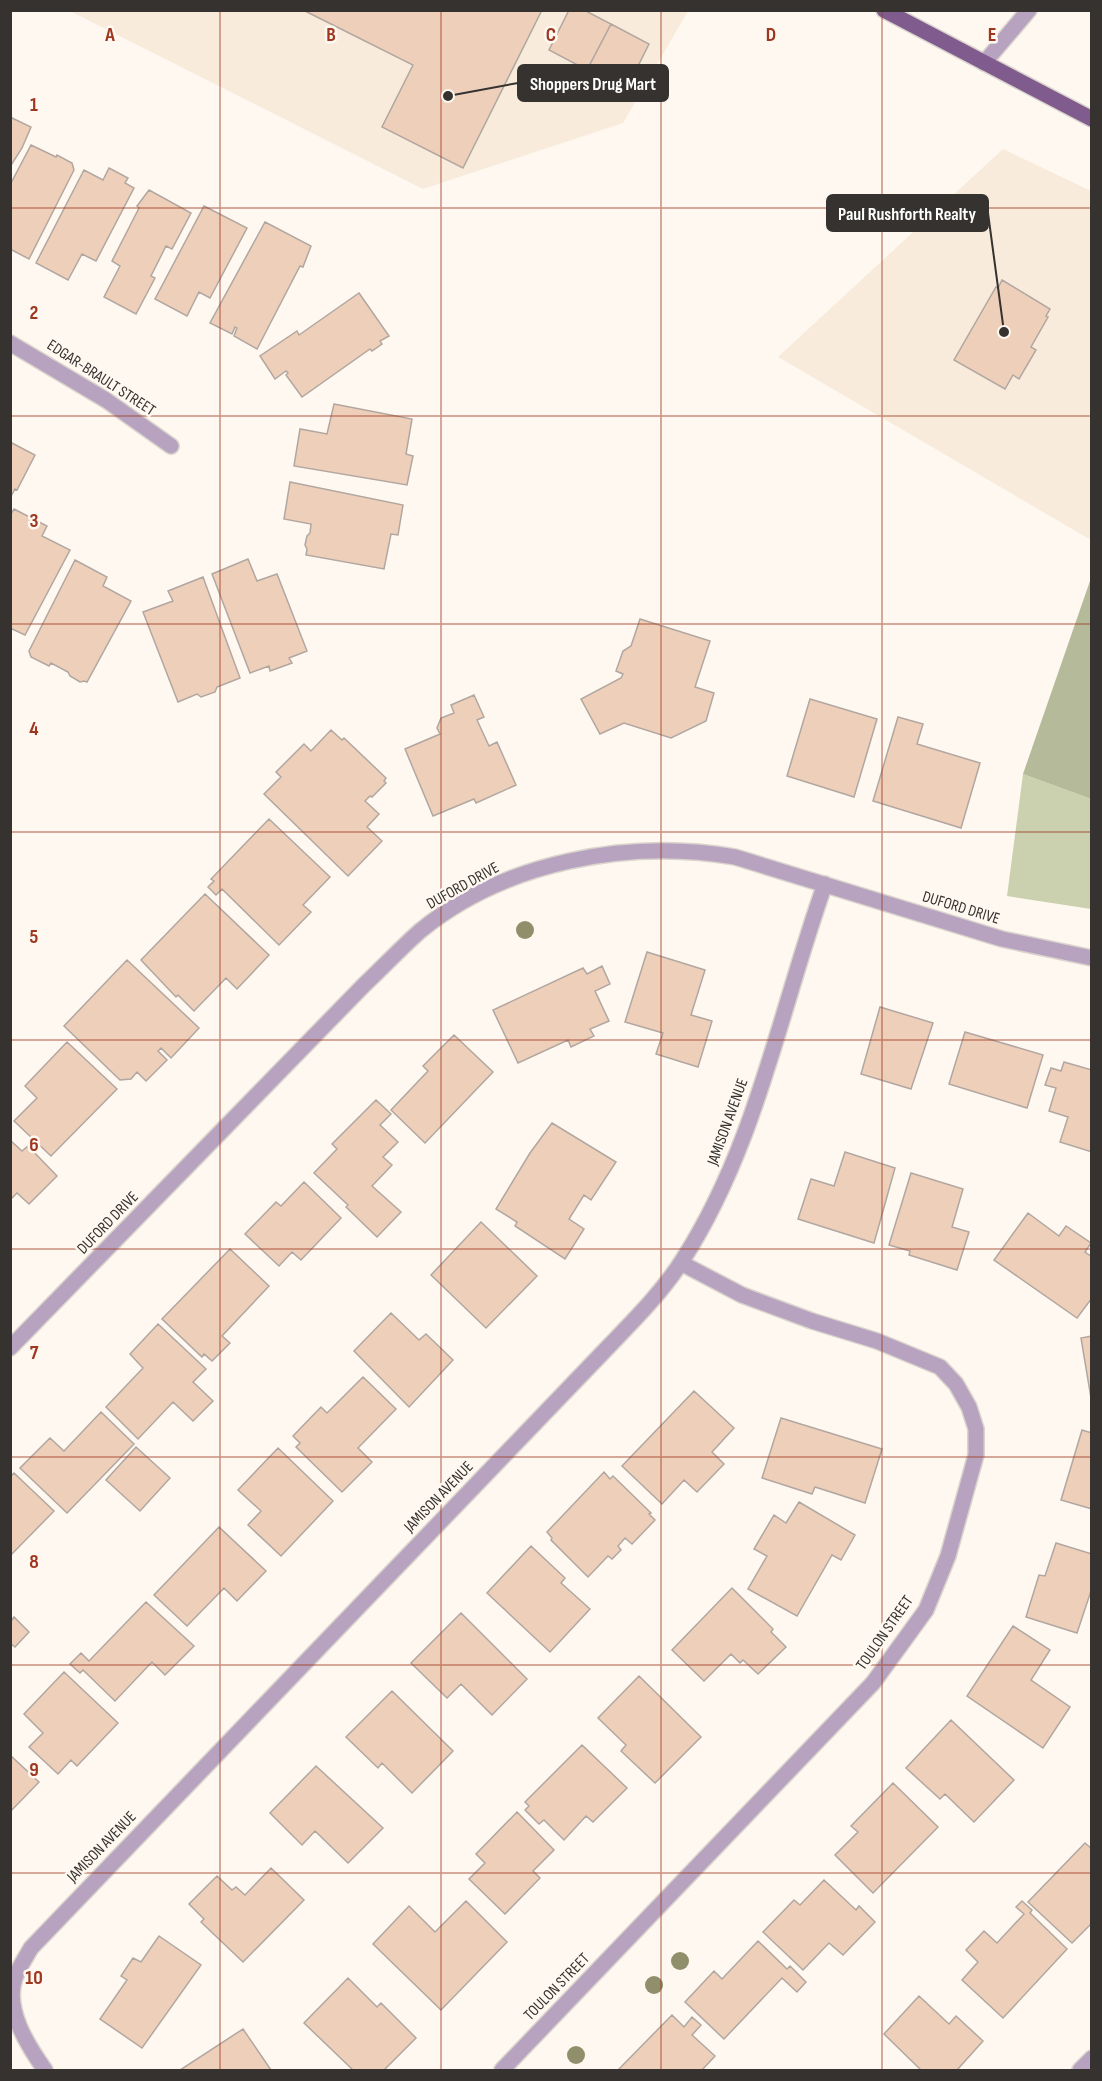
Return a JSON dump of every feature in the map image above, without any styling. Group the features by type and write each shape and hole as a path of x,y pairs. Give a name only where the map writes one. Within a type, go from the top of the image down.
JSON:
{"main road":[{"path":"884,10 1092,119"}],"street":[{"path":"984,63 1029,10"},
{"name":"EDGAR-BRAULT STREET","path":"10,343 106,400 171,446"},
{"name":"DUFORD DRIVE","path":"10,1348 364,985 421,931 460,904 501,883 545,867 588,857 631,851 705,852 735,857 1002,939 1092,958"},
{"name":"JAMISON AVENUE","path":"45,2070 33,2053 13,2009 15,1979 31,1948 611,1344 652,1300 681,1263 726,1182 748,1125 825,884"},
{"name":"TOULON STREET","path":"502,2070 873,1683 926,1610 948,1556 976,1455 976,1429 969,1407 956,1384 940,1367 877,1341 812,1321 742,1295 681,1263"},
{"path":"1080,2070 1092,2058"}],"shaded area":[{"path":"70,11 688,11 623,123 423,189"},
{"path":"1003,149 1091,191 1091,540 778,357"}],"green space":[{"path":"1091,578 1091,799 1023,774"},
{"path":"1023,774 1091,799 1091,909 1007,896"}],"building":[{"path":"303,10 542,10 463,168 382,127 413,65"},
{"path":"569,10 584,10 611,24 587,70 549,50"},
{"path":"611,24 649,44 626,90 587,70"},
{"path":"10,117 31,127 10,167"},
{"path":"31,145 72,163 74,170 29,259 10,249 10,185"},
{"path":"109,168 128,178 125,183 134,188 96,261 82,254 68,280 36,263 84,170 103,180"},
{"path":"149,190 191,213 172,249 166,246 151,276 155,278 136,314 104,297 120,266 112,261 139,208 137,206"},
{"path":"204,206 247,228 210,298 199,292 187,316 155,299"},
{"path":"265,222 311,246 303,267 300,266 257,349 234,336 237,328 235,327 232,334 210,323"},
{"path":"1002,280 1050,309 1031,347 1036,350 1019,379 1013,375 1005,389 954,360"},
{"path":"359,293 389,336 380,341 382,344 372,351 370,349 302,397 286,375 288,373 286,371 275,379 260,356 297,331 299,335"},
{"path":"334,404 412,419 406,454 413,456 407,485 294,466 300,429 327,434"},
{"path":"10,442 35,455 17,490 15,489 10,498"},
{"path":"290,482 403,505 398,535 391,534 384,569 306,555 305,545 311,524 284,519"},
{"path":"14,509 47,526 42,536 70,550 25,635 10,628 10,516"},
{"path":"248,559 257,581 277,574 307,651 289,658 292,663 270,671 269,666 250,673 212,574"},
{"path":"75,560 107,577 103,586 131,601 87,682 80,682 51,663 49,666 31,657 29,651"},
{"path":"203,577 240,678 217,687 215,692 201,697 197,694 178,702 143,612 173,601 168,591"},
{"path":"640,619 710,641 695,687 714,693 706,721 671,738 624,723 600,734 581,699 621,678 623,674 616,671 623,651 631,646"},
{"path":"474,695 484,717 477,720 489,746 497,742 516,785 476,803 474,799 433,816 405,749 440,734 437,728 441,718 454,713 451,705"},
{"path":"810,699 877,719 854,797 787,776"},
{"path":"898,717 923,724 917,744 980,763 961,828 873,801"},
{"path":"331,730 342,740 344,738 386,778 384,781 386,783 365,801 379,814 367,827 382,841 348,876 264,794 281,777 276,772 304,744 311,751"},
{"path":"269,819 330,877 303,905 311,912 279,945 222,889 216,895 208,887 214,881 211,879"},
{"path":"205,894 269,955 237,989 226,978 194,1011 178,995 176,997 141,960"},
{"path":"647,952 705,970 691,1015 712,1021 698,1067 656,1054 663,1033 625,1022"},
{"path":"127,960 199,1028 171,1058 161,1048 158,1051 167,1060 146,1081 137,1072 131,1079 120,1080 64,1026"},
{"path":"602,966 610,984 595,991 609,1021 590,1029 594,1036 571,1047 568,1040 518,1063 493,1010 583,968 587,974"},
{"path":"880,1007 933,1023 911,1089 861,1074"},
{"path":"965,1032 1043,1055 1027,1108 949,1084"},
{"path":"454,1035 493,1072 425,1143 391,1110 428,1071 423,1066"},
{"path":"67,1042 117,1089 51,1156 14,1121 37,1098 25,1086"},
{"path":"1064,1062 1092,1070 1092,1152 1060,1142 1068,1117 1049,1111 1056,1088 1045,1085 1051,1068 1061,1071"},
{"path":"376,1100 391,1114 380,1125 398,1142 383,1157 392,1165 372,1186 401,1212 377,1237 314,1173 337,1149 332,1144"},
{"path":"552,1123 616,1162 591,1200 584,1195 569,1219 584,1229 565,1259 515,1226 517,1222 496,1209 530,1153"},
{"path":"10,1140 22,1151 28,1146 57,1176 29,1204 17,1193 10,1200"},
{"path":"845,1152 895,1168 874,1243 798,1219 811,1179 834,1186"},
{"path":"911,1173 963,1189 952,1227 969,1232 957,1270 909,1255 910,1251 889,1245"},
{"path":"304,1182 341,1218 301,1260 292,1252 279,1266 245,1234 276,1202 281,1206"},
{"path":"1028,1213 1059,1236 1066,1226 1091,1243 1085,1252 1092,1257 1092,1298 1077,1318 994,1260"},
{"path":"481,1222 537,1276 486,1328 431,1275"},
{"path":"230,1249 269,1286 222,1336 230,1343 212,1361 204,1354 202,1357 162,1319"},
{"path":"391,1313 419,1340 426,1334 453,1360 409,1407 354,1351"},
{"path":"158,1324 206,1369 193,1382 213,1401 193,1421 173,1402 138,1439 106,1407 143,1368 130,1354"},
{"path":"1092,1336 1092,1404 1081,1338"},
{"path":"363,1377 396,1409 358,1448 372,1462 342,1492 296,1447 300,1443 293,1436 321,1407 327,1413"},
{"path":"694,1391 734,1428 712,1452 724,1464 697,1492 684,1480 662,1504 622,1466"},
{"path":"101,1412 134,1444 67,1513 20,1468 50,1438 64,1451"},
{"path":"781,1418 882,1449 865,1503 815,1487 812,1494 762,1478"},
{"path":"1082,1430 1092,1433 1092,1509 1061,1500"},
{"path":"136,1447 170,1478 140,1511 106,1480"},
{"path":"278,1448 333,1501 281,1556 248,1525 261,1511 238,1490"},
{"path":"604,1472 610,1479 613,1476 651,1513 649,1514 655,1520 632,1544 625,1538 618,1546 621,1550 612,1559 608,1556 588,1577 551,1540 547,1532"},
{"path":"14,1473 54,1511 10,1556 10,1477"},
{"path":"799,1502 855,1535 841,1560 832,1555 797,1616 748,1589 767,1556 754,1549 774,1515 786,1523"},
{"path":"219,1527 266,1571 237,1601 224,1588 187,1626 154,1595"},
{"path":"1056,1543 1092,1554 1092,1588 1077,1633 1026,1617 1039,1575 1045,1576"},
{"path":"531,1546 565,1578 561,1583 590,1609 550,1652 487,1593"},
{"path":"732,1588 773,1629 771,1632 786,1647 758,1674 743,1660 740,1663 731,1654 704,1681 672,1650"},
{"path":"146,1602 194,1646 165,1675 152,1662 115,1701 83,1670 80,1673 70,1664 81,1653 89,1661"},
{"path":"461,1613 527,1679 492,1715 461,1684 447,1698 411,1663"},
{"path":"14,1617 29,1632 15,1647 10,1643 10,1619"},
{"path":"1013,1626 1050,1650 1031,1680 1070,1707 1043,1748 967,1696"},
{"path":"64,1672 118,1723 77,1766 71,1760 58,1774 29,1747 43,1733 24,1714"},
{"path":"639,1676 701,1737 655,1783 621,1751 626,1745 598,1718"},
{"path":"392,1691 453,1751 412,1793 382,1763 378,1768 346,1737"},
{"path":"951,1720 1014,1780 974,1822 945,1794 940,1799 906,1768"},
{"path":"582,1745 627,1788 593,1822 586,1816 564,1840 544,1820 539,1824 525,1810 529,1806 525,1802"},
{"path":"10,1755 39,1782 10,1812"},
{"path":"316,1766 383,1828 348,1863 315,1831 302,1845 270,1813"},
{"path":"893,1783 938,1827 873,1893 835,1855 858,1832 851,1826"},
{"path":"517,1812 554,1850 533,1871 540,1878 505,1914 469,1879 485,1863 476,1854"},
{"path":"1085,1843 1092,1849 1092,1923 1072,1943 1028,1902"},
{"path":"271,1868 304,1900 243,1962 201,1922 204,1919 189,1904 217,1876 232,1890 236,1887 245,1895"},
{"path":"824,1880 856,1910 859,1906 875,1922 843,1955 829,1943 803,1970 763,1932 794,1900 800,1905"},
{"path":"466,1901 507,1942 441,2010 373,1944 409,1906 435,1932"},
{"path":"1022,1901 1032,1910 1030,1913 1067,1949 1003,2018 962,1980 978,1962 966,1950 984,1931 997,1943 1024,1914 1016,1907"},
{"path":"159,1936 201,1965 142,2048 100,2019 127,1980 121,1976 133,1958 141,1962"},
{"path":"758,1941 787,1969 790,1966 806,1982 797,1992 782,1978 724,2039 685,2002 714,1971 722,1979"},
{"path":"348,1978 377,2007 381,2003 416,2038 384,2070 353,2070 304,2023"},
{"path":"919,1996 949,2024 956,2016 983,2041 957,2070 921,2070 884,2034"},
{"path":"672,2015 684,2027 692,2017 701,2025 692,2035 715,2056 702,2070 618,2070"},
{"path":"243,2029 271,2070 180,2070"}],"place":[{"name":"Shoppers Drug Mart","path":"448,96"},
{"name":"Paul Rushforth Realty","path":"1004,332"}]}
